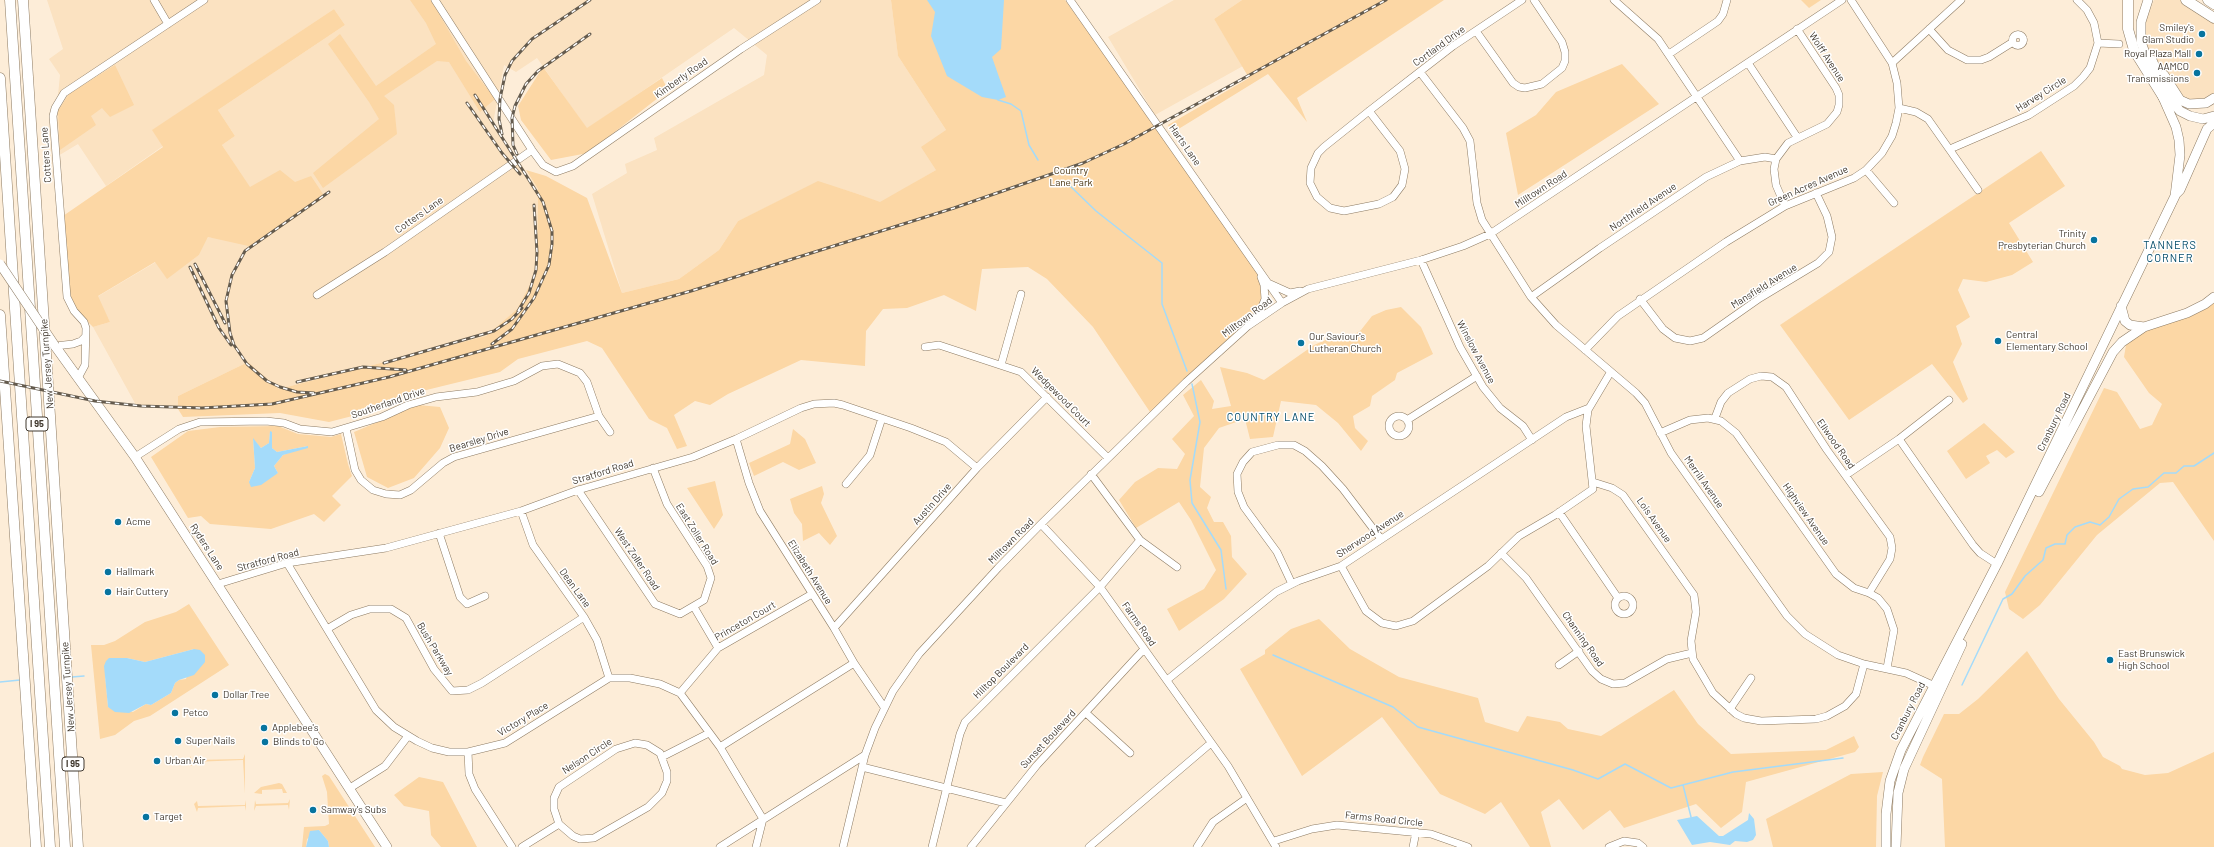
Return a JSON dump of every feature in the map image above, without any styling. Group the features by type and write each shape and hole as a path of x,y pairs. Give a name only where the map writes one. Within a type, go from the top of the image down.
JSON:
{"highway":[{"name":"New Jersey Turnpike","path":"10,0 65,847"},
{"name":"New Jersey Turnpike","path":"23,0 78,847"},
{"path":"2128,0 2128,29 2134,50 2164,98"},
{"path":"2186,0 2213,18"},
{"path":"2208,0 2214,4"},
{"name":"I 95","path":"0,78 50,847"},
{"path":"0,315 23,679 36,847"}],"main road":[{"name":"Cranbury Road","path":"1896,847 1898,792 1903,775 1937,687 2176,194 2180,155 2179,140 2176,127 2146,60 2141,42 2141,22 2148,0"},
{"path":"2154,0 2146,21 2146,38 2148,48 2162,84 2174,106 2190,116 2203,119 2214,116"},
{"path":"2148,48 2180,100 2196,105 2206,103 2214,98"},
{"path":"2176,194 2180,190 2207,129 2214,123"},
{"name":"Ryders Lane","path":"0,264 55,346 135,457 387,847"},
{"name":"Cranbury Road","path":"1886,847 1886,814 1890,781 1901,750 1937,687 2113,352 2130,335 2144,327 2187,312 2205,304 2214,297"},
{"path":"2121,306 2125,321 2130,326 2144,327"}],"street":[{"path":"154,0 168,24"},
{"name":"Cotters Lane","path":"78,378 85,365 84,322 74,311 67,297 54,116 55,108 64,93 204,0"},
{"path":"435,0 532,150"},
{"name":"Kimberly Road","path":"532,150 543,165 556,172 573,166 740,49 817,0"},
{"name":"Harts Lane","path":"1070,0 1282,303"},
{"name":"Cortland Drive","path":"1369,111 1400,151 1405,169 1402,185 1393,197 1379,204 1344,211 1330,208 1317,197 1310,183 1311,168 1314,159 1324,147 1369,111 1420,72 1476,31 1522,0"},
{"path":"1476,31 1513,83 1519,87 1526,88 1542,84 1562,68 1565,61 1565,52 1562,42 1534,0"},
{"path":"1614,0 1653,34 1669,54 1740,161"},
{"path":"1669,54 1718,21 1723,14 1727,0"},
{"name":"Milltown Road","path":"843,847 865,755 884,707 902,677 935,635 1041,524 1186,382 1248,326 1282,303 1308,289 1421,260 1463,246 1490,234 1842,0"},
{"name":"Green Acres Avenue","path":"1585,350 1618,316 1640,299 1765,216 1784,206 1838,186 1866,170 1882,152 1892,136 1899,108 1898,83 1892,63 1851,0"},
{"path":"1892,63 1961,0"},
{"name":"Harvey Circle","path":"1950,150 2029,115 2074,86 2090,68 2098,44 2094,23 2087,10 2077,0"},
{"name":"Wolff Avenue","path":"1776,159 1788,143 1797,137 1827,124 1833,119 1839,104 1839,95 1836,88 1797,29"},
{"path":"1929,29 1948,50 1967,60 1981,60 1989,57 2013,42"},
{"path":"2098,44 2119,44"},
{"path":"1748,63 1797,137"},
{"name":"Merrill Avenue","path":"1420,72 1463,128 1470,141 1477,203 1482,220 1531,298 1556,325 1610,373 1636,393 1652,416 1671,453 1787,616 1818,644 1838,655 1864,664 1906,673 1937,687"},
{"path":"1899,108 1916,112 1928,119 1978,190"},
{"name":"Cotters Lane","path":"317,295 385,252 532,150"},
{"name":"Northfield Avenue","path":"1531,298 1666,203 1706,177 1740,161 1765,157 1776,159"},
{"path":"1776,159 1774,169 1776,185 1784,206"},
{"path":"1866,170 1894,202"},
{"name":"Mansfield Avenue","path":"1640,299 1663,329 1675,338 1690,341 1703,338 1760,298 1787,284 1818,263 1829,252 1832,237 1827,216 1816,193"},
{"name":"Winslow Avenue","path":"1421,260 1460,347 1477,376 1500,408 1523,426 1532,440"},
{"path":"1248,326 1260,312 1265,299 1264,285 1257,267"},
{"path":"1267,281 1279,289 1290,293 1308,289"},
{"path":"1001,365 1021,294"},
{"path":"55,346 73,344 81,341 85,337"},
{"name":"Wedgewood Court","path":"924,347 939,345 1021,372 1108,458"},
{"name":"Southerland Drive","path":"135,457 180,429 200,422 266,421 284,423 300,430 332,432 382,417 408,405 436,397 477,392 514,381 542,366 558,364 569,367 580,373 584,378 593,395 599,416 610,432"},
{"path":"1340,566 1366,612 1382,623 1396,626 1413,621 1488,566 1519,536 1559,512 1593,488 1586,426 1589,408 1610,373"},
{"path":"1407,420 1477,376"},
{"name":"Ellwood Road","path":"1715,418 1721,402 1728,393 1750,379 1761,376 1772,377 1786,387 1846,475 1888,532 1892,542 1890,559 1869,593"},
{"name":"Austin Drive","path":"834,628 977,468 1047,397"},
{"path":"1846,475 1899,439 1949,400"},
{"name":"Stratford Road","path":"218,584 287,562 386,548 520,511 578,490 693,457 736,439 801,408 814,404 834,403 882,418 946,442 977,468"},
{"name":"Sherwood Avenue","path":"1167,680 1276,592 1319,572 1340,566 1566,417 1589,408"},
{"name":"Bearsley Drive","path":"346,428 355,470 361,480 372,490 386,494 400,495 411,490 443,463 454,458 599,416"},
{"path":"846,484 870,455 882,418"},
{"path":"1660,433 1690,420 1715,418"},
{"name":"Highview Avenue","path":"1715,418 1730,426 1736,433 1836,574 1854,588 1869,593 1883,603 1893,624 1894,636 1887,668"},
{"name":"Elizabeth Avenue","path":"736,439 749,483 760,511 834,628 854,663 884,707"},
{"path":"1899,439 1973,545 1980,553 1997,564"},
{"path":"1292,584 1277,552 1244,507 1238,492 1237,474 1243,462 1252,452 1278,445 1294,445 1306,451 1343,489 1381,539"},
{"name":"East Zoller Road","path":"653,468 667,504 707,566 711,578 704,600 694,607"},
{"path":"1091,474 1140,540 1176,567"},
{"name":"Lois Avenue","path":"1593,482 1612,488 1623,495 1694,595 1696,612 1691,636 1692,653 1697,670 1713,694 1730,709 1744,718 1761,721 1816,719 1827,716 1845,706 1856,694 1864,664"},
{"name":"West Zoller Road","path":"578,490 655,604 680,614 694,607"},
{"name":"Dean Lane","path":"520,511 533,545 584,617 597,640 609,678"},
{"path":"1559,512 1618,598"},
{"name":"Farms Road","path":"1041,524 1100,587 1211,743"},
{"path":"439,533 460,597 468,604 485,596"},
{"name":"Hilltop Boulevard","path":"932,847 946,789 965,722 1100,587 1140,540"},
{"name":"Channing Road","path":"1501,553 1526,578 1596,676 1607,682 1619,684 1630,680 1667,659 1692,653"},
{"name":"Victory Place","path":"287,562 376,710 394,727 432,748 449,752 468,752 493,747 514,738 609,678"},
{"name":"Princeton Court","path":"680,693 718,648 812,594"},
{"path":"694,607 718,648"},
{"name":"Bush Parkway","path":"327,629 351,615 370,609 391,609 406,618 434,669 452,691 468,690 482,683 584,617"},
{"name":"Sunset Boulevard","path":"971,847 1037,765 1144,649"},
{"path":"1559,665 1579,651"},
{"path":"720,747 854,663"},
{"path":"609,678 630,678 660,684 680,693 720,747 763,819 756,847"},
{"path":"1730,709 1751,678"},
{"path":"1086,713 1130,753"},
{"path":"522,847 559,824 580,839 594,838 648,807 662,793 667,781 667,772 662,757 709,733"},
{"path":"350,788 385,766 408,736"},
{"name":"Nelson Circle","path":"559,824 554,809 554,798 559,787 603,757 623,745 635,742 654,748 662,757"},
{"path":"1089,847 1211,743"},
{"name":"Farms Road Circle","path":"1211,743 1275,844 1312,829 1337,825 1431,834 1468,847"},
{"path":"468,752 470,774 475,789 512,847"},
{"path":"720,847 865,755"},
{"path":"862,767 1006,803"},
{"path":"1197,847 1213,822 1247,798"},
{"path":"1414,847 1416,832"},
{"path":"1609,847 1624,841 1638,843 1643,847"}],"shaded area":[{"path":"47,0 891,0 898,56 946,130 936,170 880,203 858,194 818,182 738,221 719,250 679,279 622,293 592,194 627,173 625,164 657,150 654,138 764,75 767,55 734,28 587,129 537,58 516,72 504,65 493,123 538,189 537,271 517,309 486,336 279,389 248,362 178,396 178,409 136,405 93,327 110,322 97,297 156,262 167,278 199,255 208,237 223,239 295,182 250,188 222,145 235,136 218,110 345,25 334,9 153,130 163,146 106,186 78,144 58,156 56,115 60,75 49,59 63,49"},
{"path":"1174,0 1242,0 1214,19 1243,66 1155,115 1108,37"},
{"path":"2154,0 2186,0 2214,19 2214,98 2197,105 2173,91 2148,48 2146,38 2146,21"}],"green space":[{"path":"410,0 431,0 466,61 495,99 480,112 449,62 437,61 384,96 394,105 397,134 323,188 313,173 379,119 369,102 328,44 340,34 376,86 436,44 426,23"},
{"name":"Country Lane Park","path":"891,0 1065,0 1257,267 1264,285 1260,312 1152,415 1093,327 1047,279 1028,267 982,269 976,311 944,295 907,308 883,309 866,331 865,366 801,360 728,394 710,405 695,401 674,415 687,446 677,449 667,428 649,419 602,348 587,341 518,359 500,372 406,395 364,413 329,422 280,413 183,417 178,409 178,396 248,362 279,389 486,336 517,309 537,271 538,189 526,170 546,176 587,198 622,293 679,279 719,250 738,221 818,181 880,202 936,170 921,147 946,130 898,56"},
{"path":"1242,0 1444,0 1297,98 1307,122 1268,74 1172,133 1168,125 1249,78 1214,19"},
{"path":"1801,0 1821,0 1809,8"},
{"path":"334,9 345,25 218,110 235,136 222,145 250,187 280,170 295,182 311,176 325,197 253,247 208,237 199,255 167,279 155,262 98,296 110,322 93,327 68,302 63,216 163,147 152,130"},
{"path":"1622,64 1659,104 1518,195 1506,133 1536,115 1556,92"},
{"path":"115,65 134,105 110,117 102,108 91,116 96,125 60,150 58,111 69,94"},
{"path":"543,67 587,128 662,78 668,90 588,153 551,160 521,120 518,106"},
{"path":"2041,151 2065,186 2009,223 2033,262 2012,275 1986,282 1963,279 1958,290 1970,317 1956,326 1962,344 1953,362 1968,399 1963,403 1932,364 1849,420 1780,325"},
{"path":"2214,302 2214,541 2173,482 2160,483 2097,535 2040,605 2023,619 2009,609 2005,592 2104,388 2117,392 2140,429 2152,425 2162,404 2149,393 2124,357 2126,345 2142,333"},
{"path":"1401,307 1421,327 1433,354 1397,373 1395,380 1372,396 1370,406 1353,416 1355,428 1368,441 1361,451 1338,423 1316,405 1281,401 1273,437 1250,439 1245,419 1219,428 1204,448 1200,487 1211,497 1207,508 1214,522 1223,522 1231,536 1232,557 1247,574 1224,599 1179,631 1167,609 1204,589 1216,570 1191,520 1179,502 1136,528 1119,500 1135,482 1158,468 1177,469 1185,454 1172,439 1194,416 1183,395 1201,380 1214,401 1212,409 1231,406 1220,367 1247,373 1264,380 1314,345 1335,336 1346,340 1361,330 1372,316 1386,310"},
{"path":"418,405 440,407 449,428 440,448 414,478 388,488 367,477 354,432"},
{"path":"1984,423 2015,452 2006,458 1997,450 1986,456 1990,463 1966,479 1947,451"},
{"path":"278,426 298,434 331,437 341,434 352,476 332,496 341,505 324,522 314,514 271,529 210,524 201,516 188,518 151,457 188,431 220,427","holes":["270,432 272,432 272,448 277,452 308,446 283,455 274,466 278,473 249,482 255,468 253,439 261,448 269,443"]},
{"path":"793,429 805,439 816,463 799,470 783,462 754,476 749,463 790,444"},
{"path":"715,481 723,515 714,529 687,488"},
{"path":"822,486 824,494 821,503 837,536 830,545 819,533 803,541 802,524 794,513 790,499"},
{"path":"189,604 229,665 150,716 134,721 115,735 100,739 91,645 104,645 115,641 145,622 176,612","holes":["194,649 186,679 179,680 175,683 171,693 151,705 146,704 133,712 108,707 105,675 127,658 145,662"]},
{"path":"1319,619 1350,649 1399,677 1478,698 1485,722 1518,732 1527,716 1560,722 1568,729 1601,736 1674,690 1698,724 1731,754 1826,750 1854,736 1859,747 1855,752 1746,782 1742,812 1721,828 1696,804 1624,828 1610,810 1583,830 1559,799 1541,812 1551,847 1530,847 1501,802 1485,814 1440,794 1382,717 1302,776 1240,669 1265,654 1265,650 1291,629"},
{"path":"2027,651 2059,699 2094,742 2103,757 2120,766 2122,769 2145,775 2168,773 2214,752 2214,847 1945,847 1942,779 1920,765 1923,757 1944,714 1959,714 1978,699"},
{"path":"245,754 245,794 243,760 192,762 192,766 190,766 190,756 192,760 243,759"},
{"path":"1883,772 1877,796 1876,847 1773,847 1766,819 1851,774"},
{"path":"325,774 329,776 375,847 329,847 328,841 319,830 307,839 306,847 302,847 304,827 325,826 329,824 327,792 322,776"},
{"path":"419,777 443,782 477,847 441,847 431,835 429,811 404,806 394,795"},
{"path":"279,783 282,784 287,793 283,793 282,789 262,790 262,794 254,793 261,787"},
{"path":"290,799 289,810 288,805 256,806 254,811 255,800 256,804 288,803"},
{"path":"246,800 246,811 245,806 198,808 197,812 194,804 197,801 198,806 245,805"}],"water":[{"path":"927,0 1004,0 1001,49 992,57 1006,97 998,100 982,97 947,76 931,36 935,12"},
{"path":"270,431 272,432 272,448 277,452 308,446 308,448 283,455 274,466 278,473 261,485 251,487 249,482 255,468 253,438 261,448 269,443"},
{"path":"194,649 200,650 205,655 205,662 194,675 179,680 175,683 171,693 151,705 146,704 129,713 115,712 108,707 104,666 109,658 127,658 145,662"},
{"path":"1749,813 1754,819 1756,835 1753,840 1747,842 1735,841 1730,845 1710,842 1692,845 1677,820 1697,816 1719,836 1723,836 1748,820"},
{"path":"319,830 328,841 329,847 306,847 310,831"}],"waterway":[{"path":"998,100 1011,104 1021,111 1029,145 1038,160"},
{"path":"1066,182 1096,211 1162,263 1162,304 1187,371"},
{"path":"1192,384 1200,422 1190,480 1192,503 1221,550 1226,589"},
{"path":"1962,685 2003,599 2012,594 2025,576 2043,560 2046,548 2055,544 2065,544 2067,535 2075,527 2090,522 2100,525 2109,517 2119,499 2133,489 2148,487 2164,473 2176,473 2184,466 2194,466 2214,453"},
{"path":"1273,655 1393,707 1418,727 1573,770 1598,779 1625,764 1671,788 1733,772 1843,758"},
{"path":"72,677 84,676"},
{"path":"0,682 20,680"},
{"path":"1683,785 1691,817"}],"railway":[{"path":"502,134 499,119 500,99 505,75 512,61 532,39 590,0"},
{"path":"0,381 95,401 141,406 202,408 272,404 389,377 691,291 954,208 1083,163 1124,144 1386,0"},
{"path":"517,154 513,145 512,118 515,106 526,84 538,71 590,34"},
{"path":"475,95 543,202 552,231 549,265 534,298 512,329 492,344"},
{"path":"467,103 502,153 520,174"},
{"path":"314,393 297,392 280,387 267,381 247,364 234,345 230,333 226,301 232,275 245,251 329,192"},
{"path":"518,311 529,293 536,270 537,252 534,205"},
{"path":"195,264 225,323"},
{"path":"190,267 219,328 231,345"},
{"path":"384,363 494,331 512,319 522,308"},
{"path":"297,382 363,367 406,370"}],"place":[{"name":"Smiley's Glam Studio","path":"2202,34"},
{"name":"Royal Plaza Mall","path":"2199,54"},
{"name":"AAMCO Transmissions","path":"2197,73"},
{"name":"Trinity Presbyterian Church","path":"2094,240"},
{"name":"Central Elementary School","path":"1998,341"},
{"name":"Our Saviour's Lutheran Church","path":"1301,343"},
{"name":"Acme","path":"118,522"},
{"name":"Hallmark","path":"108,572"},
{"name":"Hair Cuttery","path":"108,592"},
{"name":"East Brunswick High School","path":"2110,660"},
{"name":"Dollar Tree","path":"215,695"},
{"name":"Petco","path":"175,713"},
{"name":"Applebee's","path":"264,728"},
{"name":"Super Nails","path":"178,741"},
{"name":"Blinds to Go","path":"265,742"},
{"name":"Urban Air","path":"157,761"},
{"name":"Samway's Subs","path":"313,810"},
{"name":"Target","path":"146,817"}],"district":[{"name":"TANNERS CORNER","path":"2170,251"},
{"name":"COUNTRY LANE","path":"1271,417"}]}
